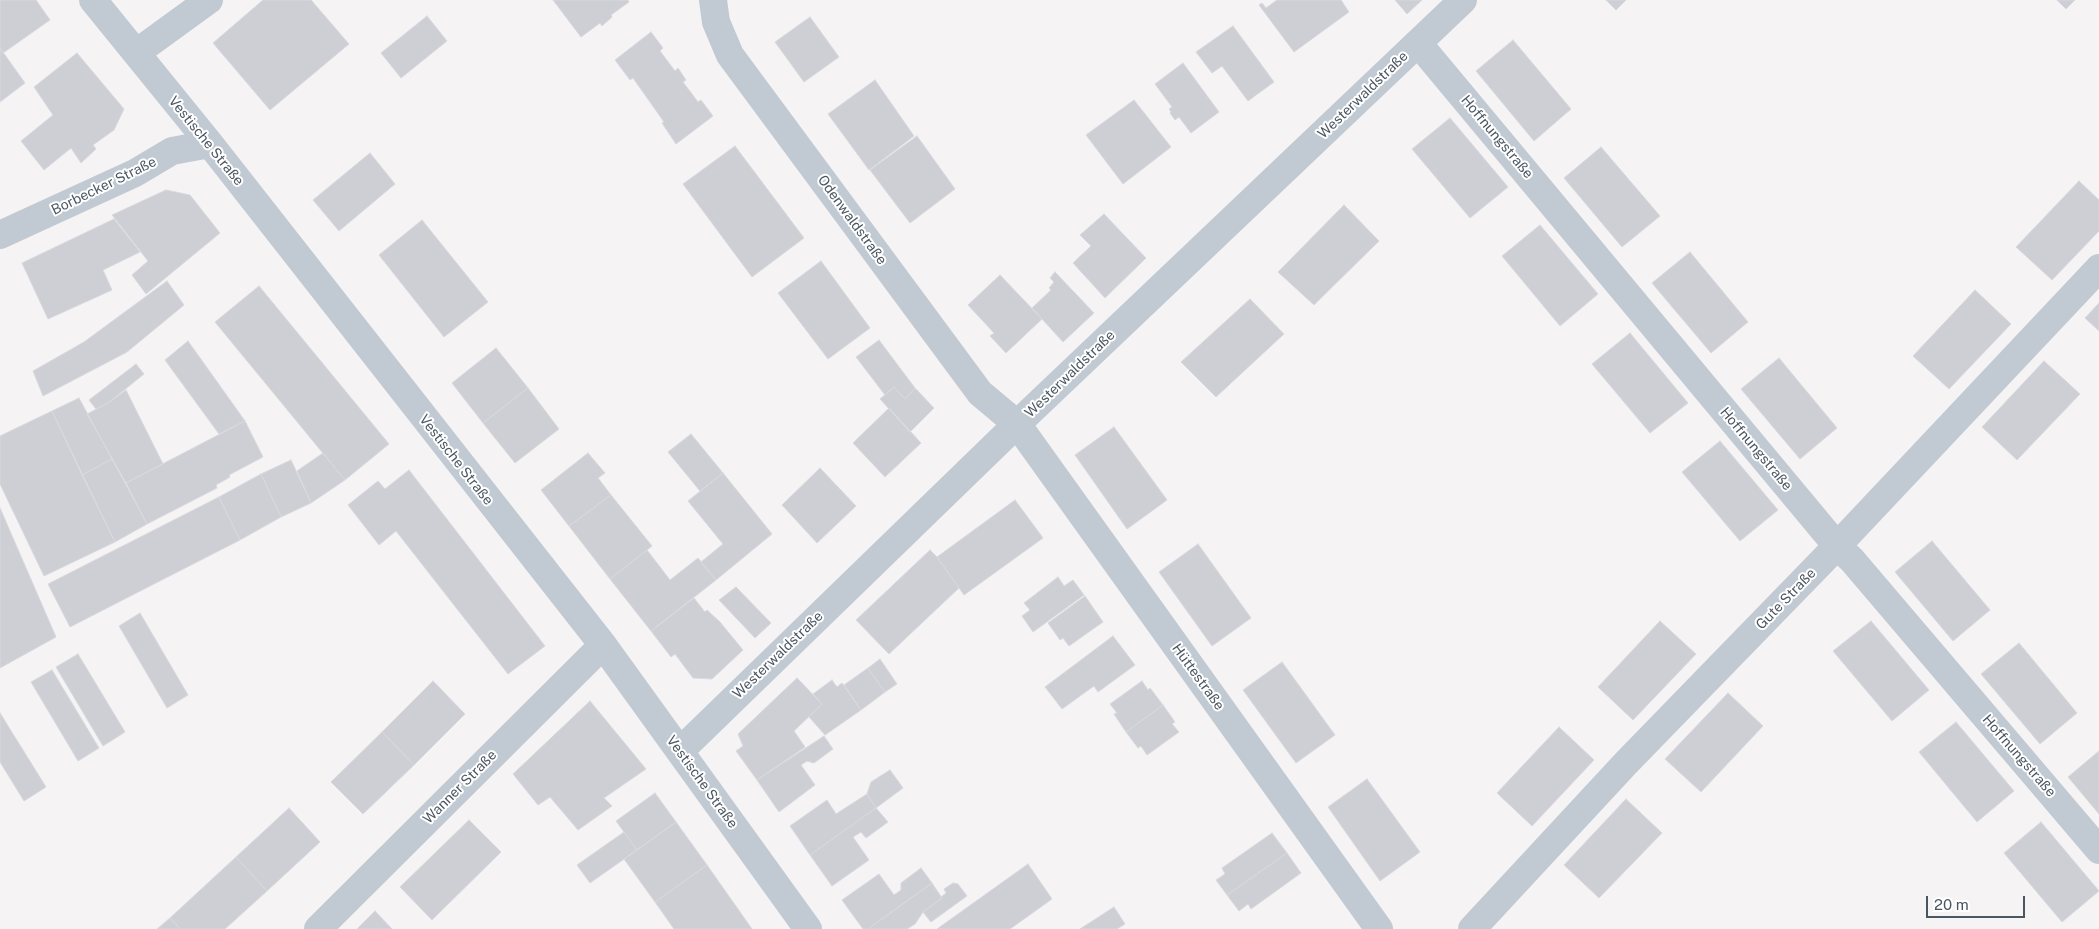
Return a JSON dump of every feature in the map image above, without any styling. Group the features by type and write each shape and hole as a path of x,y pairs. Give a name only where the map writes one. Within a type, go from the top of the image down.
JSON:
{"street":[{"name":"Vestische Straße","path":"93,0 210,144 603,645 808,929"},
{"path":"136,53 209,0"},
{"name":"Odenwaldstraße","path":"713,0 716,22 730,55 980,394 1017,424"},
{"name":"Westerwaldstraße","path":"680,751 1017,424 1463,0"},
{"name":"Hoffnungstraße","path":"1418,43 1837,546 1852,560 2099,850"},
{"name":"Borbecker Straße","path":"0,235 135,173 172,151 210,144"},
{"name":"Gute Straße","path":"1472,929 1626,763 1837,546 2099,268"},
{"name":"Hüttestraße","path":"1017,424 1379,929"},
{"name":"Wanner Straße","path":"318,929 603,645"}],"building":[{"path":"0,0 36,0 50,20 3,53 0,48"},
{"path":"263,0 311,0 349,44 270,110 213,43"},
{"path":"553,0 628,0 629,2 611,15 612,17 602,26 600,23 581,37"},
{"path":"1277,0 1341,0 1349,12 1294,52 1259,5 1262,3 1266,8"},
{"path":"1395,0 1422,0 1407,14"},
{"path":"1606,0 1626,0 1616,10"},
{"path":"2057,0 2075,0 2066,9"},
{"path":"427,16 447,41 401,78 381,53"},
{"path":"810,17 839,57 804,82 775,42"},
{"path":"1233,26 1274,82 1248,101 1222,66 1212,73 1196,52"},
{"path":"651,32 663,48 660,51 675,71 678,68 686,80 683,82 698,102 701,100 713,116 676,144 662,123 664,122 633,78 630,80 615,60"},
{"path":"1513,40 1571,109 1534,141 1476,71"},
{"path":"0,48 25,83 0,102"},
{"path":"77,53 124,109 114,130 93,145 96,149 81,163 71,148 44,170 21,141 53,115 34,87"},
{"path":"1183,63 1219,112 1191,133 1179,117 1175,120 1169,109 1172,107 1155,84"},
{"path":"875,80 914,136 869,170 828,114"},
{"path":"1134,100 1171,147 1123,184 1086,135"},
{"path":"1450,118 1508,187 1470,218 1412,149"},
{"path":"917,136 955,189 910,223 870,170"},
{"path":"735,146 804,238 752,277 683,184"},
{"path":"1601,147 1660,216 1622,247 1564,178"},
{"path":"370,153 395,184 339,231 313,200"},
{"path":"2079,181 2099,200 2099,231 2052,280 2016,247"},
{"path":"166,190 190,195 220,233 146,294 132,275 148,261 112,215"},
{"path":"1344,205 1379,241 1314,305 1278,272"},
{"path":"1104,214 1146,258 1105,298 1073,263 1091,246 1080,235"},
{"path":"114,219 140,252 103,270 112,290 48,319 22,263"},
{"path":"422,220 488,302 444,337 379,255"},
{"path":"1540,225 1598,294 1560,326 1502,256"},
{"path":"1690,252 1748,322 1711,353 1652,283"},
{"path":"821,261 870,328 828,359 778,293"},
{"path":"1055,272 1094,313 1063,342 1032,308 1051,290 1049,288 1054,282 1050,278"},
{"path":"1000,275 1042,319 1006,353 990,336 994,333 968,305"},
{"path":"167,281 184,305 127,352 43,396 33,371 84,342"},
{"path":"259,286 389,444 345,480 215,322"},
{"path":"1975,290 2011,324 1949,389 1913,356"},
{"path":"1250,299 1284,334 1216,397 1181,362"},
{"path":"2099,303 2099,331 2085,318"},
{"path":"1630,333 1688,403 1650,433 1592,364"},
{"path":"879,340 915,388 905,399 894,387 885,395 856,357"},
{"path":"188,341 245,421 219,434 165,360"},
{"path":"496,348 528,388 483,423 452,383"},
{"path":"1779,358 1837,428 1800,459 1741,389"},
{"path":"2044,361 2080,394 2017,460 1982,427"},
{"path":"136,364 144,374 108,403 96,409 89,400"},
{"path":"894,387 905,399 915,388 934,408 910,432 880,399"},
{"path":"528,388 559,429 515,463 483,423"},
{"path":"126,390 163,464 126,483 87,414 108,403"},
{"path":"79,398 112,459 82,475 52,411"},
{"path":"889,408 921,443 885,477 853,443"},
{"path":"52,411 115,542 44,576 0,484 0,436"},
{"path":"245,421 263,457 229,475 230,477 216,485 217,488 147,524 126,483"},
{"path":"1114,427 1167,500 1127,529 1075,455"},
{"path":"691,434 723,473 700,491 668,452"},
{"path":"1720,441 1778,510 1740,541 1682,472"},
{"path":"323,453 345,480 311,503 297,471"},
{"path":"588,453 605,473 598,478 611,495 569,526 541,490"},
{"path":"112,459 147,524 115,542 82,475"},
{"path":"291,460 311,503 281,517 261,474"},
{"path":"820,468 856,506 817,543 782,505"},
{"path":"409,470 545,646 508,674 396,531 379,545 348,505 378,481 385,489"},
{"path":"723,473 772,534 716,580 701,562 723,544 688,501"},
{"path":"261,474 281,517 240,540 219,497"},
{"path":"611,495 652,546 610,579 569,526"},
{"path":"219,497 240,540 70,627 48,584"},
{"path":"1015,500 1043,538 964,595 937,557"},
{"path":"0,508 56,637 0,668"},
{"path":"1932,541 1990,610 1953,641 1895,572"},
{"path":"1198,544 1251,618 1212,646 1159,572"},
{"path":"647,550 670,580 698,558 716,580 651,631 610,579"},
{"path":"930,550 959,588 889,654 856,620"},
{"path":"1058,577 1064,586 1073,580 1084,595 1033,632 1022,616 1030,610 1024,603"},
{"path":"736,587 771,623 755,638 719,600"},
{"path":"1085,596 1103,622 1069,646 1063,638 1060,640 1048,623"},
{"path":"694,598 705,612 707,610 720,622 743,650 712,679 693,678 675,654 671,657 651,631"},
{"path":"140,613 188,695 167,708 119,626"},
{"path":"1660,621 1696,654 1633,720 1598,687"},
{"path":"1871,621 1929,690 1892,721 1833,651"},
{"path":"1113,636 1135,665 1098,692 1094,686 1062,709 1045,687"},
{"path":"2019,643 2077,713 2040,744 1981,674"},
{"path":"78,654 125,732 103,746 56,667"},
{"path":"880,659 897,684 885,692 868,668"},
{"path":"1282,662 1335,735 1296,763 1243,690"},
{"path":"868,668 885,692 861,710 844,685"},
{"path":"52,670 99,748 78,761 31,682"},
{"path":"797,678 822,704 794,731 805,747 757,780 736,751 743,746 738,734"},
{"path":"832,680 837,687 842,683 861,710 825,735 809,717 822,704 813,694"},
{"path":"433,681 465,714 414,765 382,732"},
{"path":"1142,681 1163,705 1126,732 1114,714 1117,713 1110,704"},
{"path":"1728,693 1763,726 1701,792 1665,759"},
{"path":"590,701 646,769 604,798 612,806 578,830 550,797 538,805 513,774"},
{"path":"1163,705 1175,722 1172,724 1179,732 1147,755 1141,746 1138,748 1126,732"},
{"path":"0,713 46,787 24,801 0,762"},
{"path":"1956,722 2014,791 1977,822 1919,752"},
{"path":"1559,727 1594,760 1532,826 1497,793"},
{"path":"382,732 414,765 363,814 331,782"},
{"path":"824,736 833,749 814,763 807,761 801,765 815,785 779,812 757,780"},
{"path":"2099,751 2099,814 2068,777"},
{"path":"890,770 903,788 876,808 867,794 871,782"},
{"path":"1367,779 1420,852 1380,881 1328,807"},
{"path":"655,793 676,822 637,850 616,821"},
{"path":"867,794 876,808 810,855 790,826 827,800 836,814"},
{"path":"1626,799 1662,833 1599,898 1564,865"},
{"path":"289,808 320,842 267,891 236,857"},
{"path":"876,808 888,822 866,838 861,832 853,837 869,860 832,886 810,855"},
{"path":"469,820 501,852 432,920 400,887"},
{"path":"676,822 707,865 655,902 624,859"},
{"path":"2041,822 2099,891 2062,922 2004,853"},
{"path":"624,832 637,850 590,883 577,865"},
{"path":"1272,833 1287,853 1227,895 1216,880 1225,874 1222,868"},
{"path":"1287,853 1301,873 1251,909 1248,904 1239,911 1227,895"},
{"path":"236,857 267,891 225,929 180,929 170,918"},
{"path":"1028,864 1052,899 1010,929 937,929"},
{"path":"707,865 752,929 674,929 655,902"},
{"path":"921,868 932,883 868,929 863,929 842,900 879,874 894,895 901,890 901,883"},
{"path":"932,883 942,898 923,912 915,924 907,929 868,929"},
{"path":"953,883 958,884 967,896 931,922 923,912 942,898 946,893 944,889"},
{"path":"1114,907 1125,924 1117,929 1080,929"},
{"path":"375,911 392,929 357,929"},
{"path":"170,918 180,929 157,929"}]}
